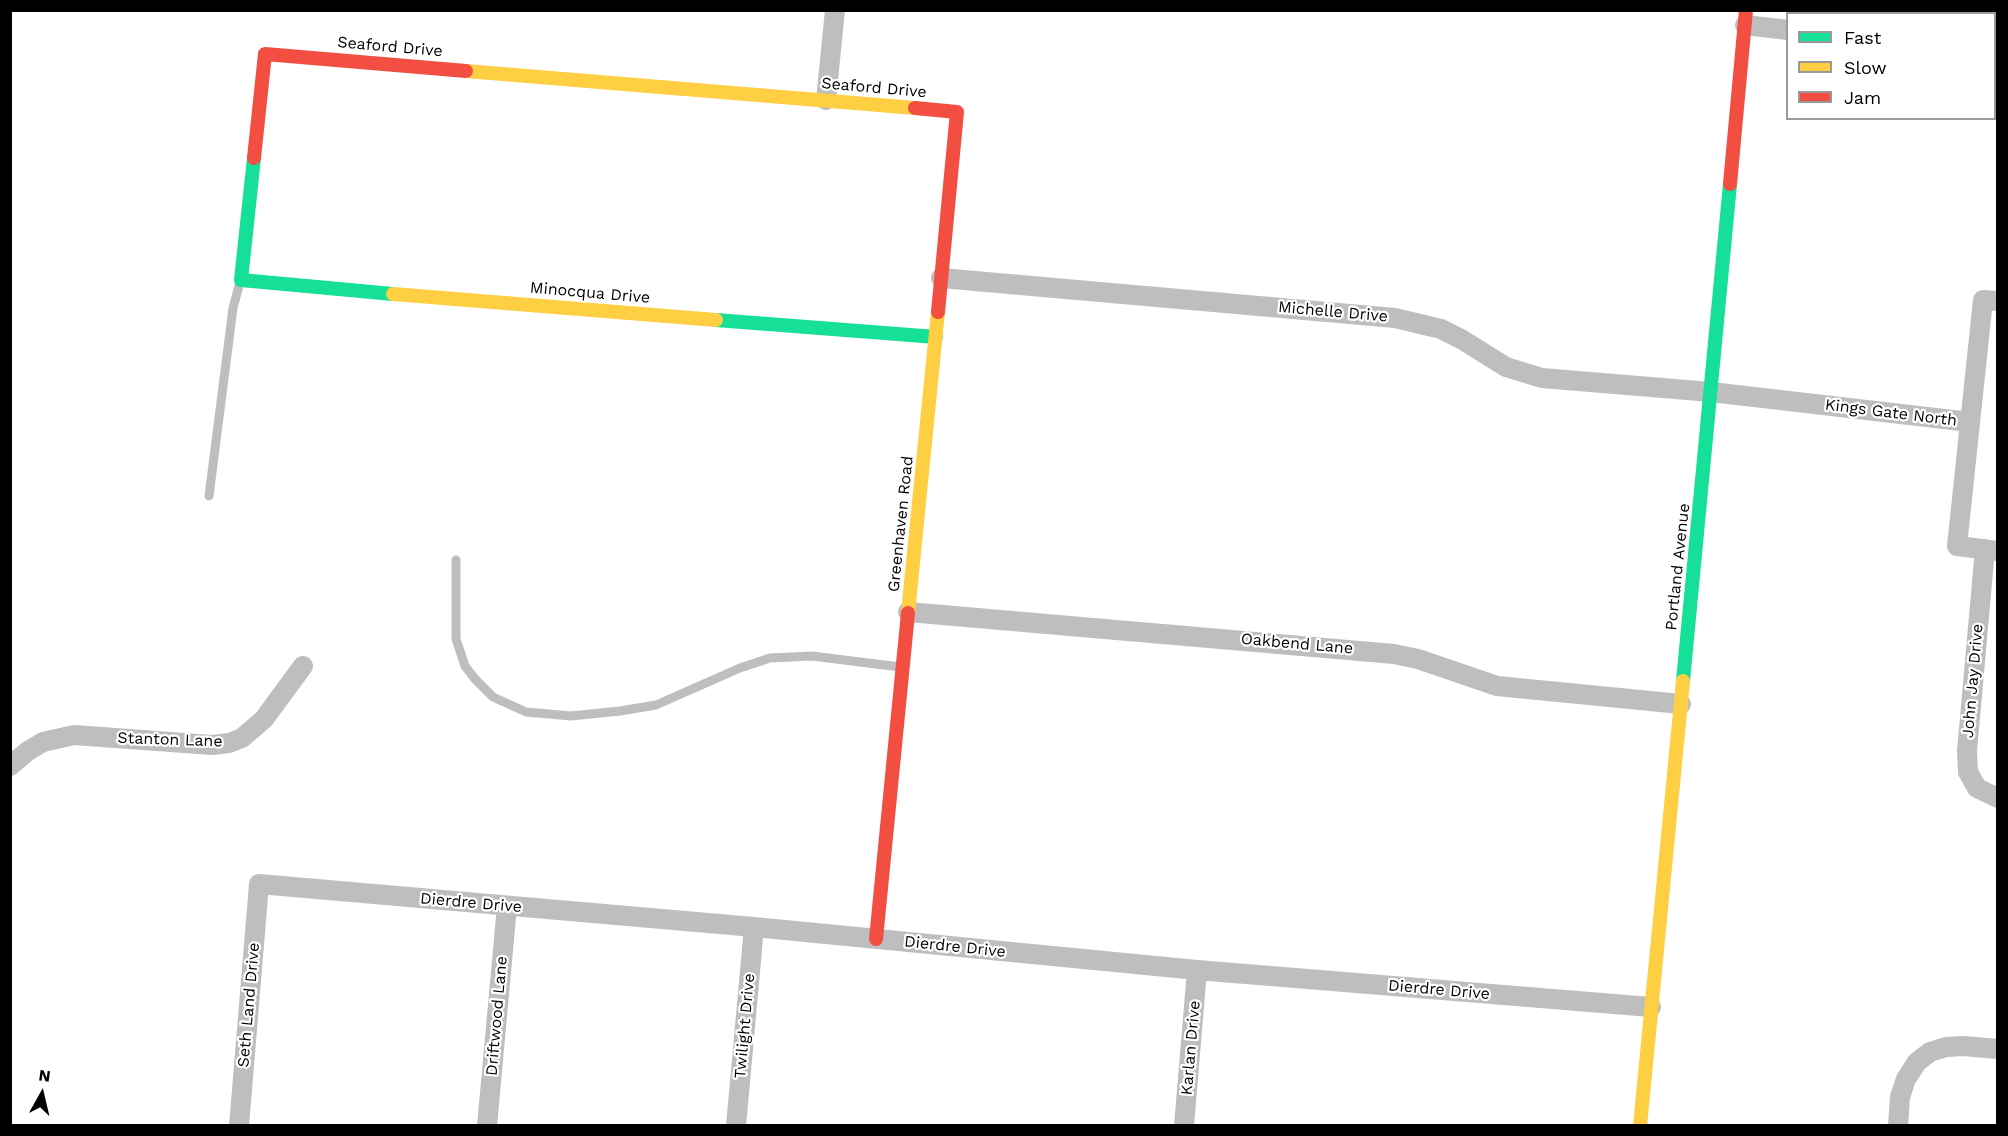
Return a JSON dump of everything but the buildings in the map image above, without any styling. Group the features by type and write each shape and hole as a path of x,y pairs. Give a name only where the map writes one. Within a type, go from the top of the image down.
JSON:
{"street":[{"path":"826,100 835,10"},
{"path":"1745,18 1786,29"},
{"name":"Portland Avenue","path":"1640,1125 1745,18"},
{"name":"Seaford Drive","path":"241,280 265,54 957,112"},
{"name":"Greenhaven Road","path":"876,939 957,112"},
{"name":"Michelle Drive","path":"941,278 1395,318 1441,329 1506,367 1525,375 1711,392"},
{"name":"Minocqua Drive","path":"241,280 304,287 936,337"},
{"name":"Kings Gate North","path":"1711,392 1970,422 1983,300 1998,301"},
{"path":"1970,422 1957,546 1991,550"},
{"name":"John Jay Drive","path":"1991,550 1967,751 1968,772 1977,788 1998,798"},
{"name":"Oakbend Lane","path":"908,612 1394,654 1418,659 1497,686 1681,704"},
{"name":"Stanton Lane","path":"10,766 43,742 74,735 212,745 229,743 242,738 264,719 303,666"},
{"name":"Dierdre Drive","path":"259,884 754,927 1197,970 1651,1006"},
{"name":"Seth Land Drive","path":"239,1125 259,884"},
{"name":"Driftwood Lane","path":"487,1125 507,906"},
{"name":"Twilight Drive","path":"736,1125 754,927"},
{"name":"Karlan Drive","path":"1185,1125 1197,970"},
{"path":"1898,1125 1900,1097 1906,1079 1923,1057 1946,1047 1998,1049"}],"lane":[{"name":"Seaford Drive","path":"208,496 233,308 241,280"},
{"path":"456,560 456,639 465,666 493,697 526,712 571,716 656,705 740,668 770,658 812,656 903,668"}],"traffic: fast":[{"path":"254,158 241,280 393,294"},
{"path":"1683,681 1730,184"},
{"path":"716,320 936,337"}],"traffic: slow":[{"path":"466,71 915,108"},
{"path":"393,294 716,320"},
{"path":"908,613 938,312"},
{"path":"1640,1126 1683,681"}],"traffic: jam":[{"path":"1730,184 1746,10"},
{"path":"254,158 265,54 466,71"},
{"path":"915,108 957,112 938,312"},
{"path":"876,939 908,613"}]}
